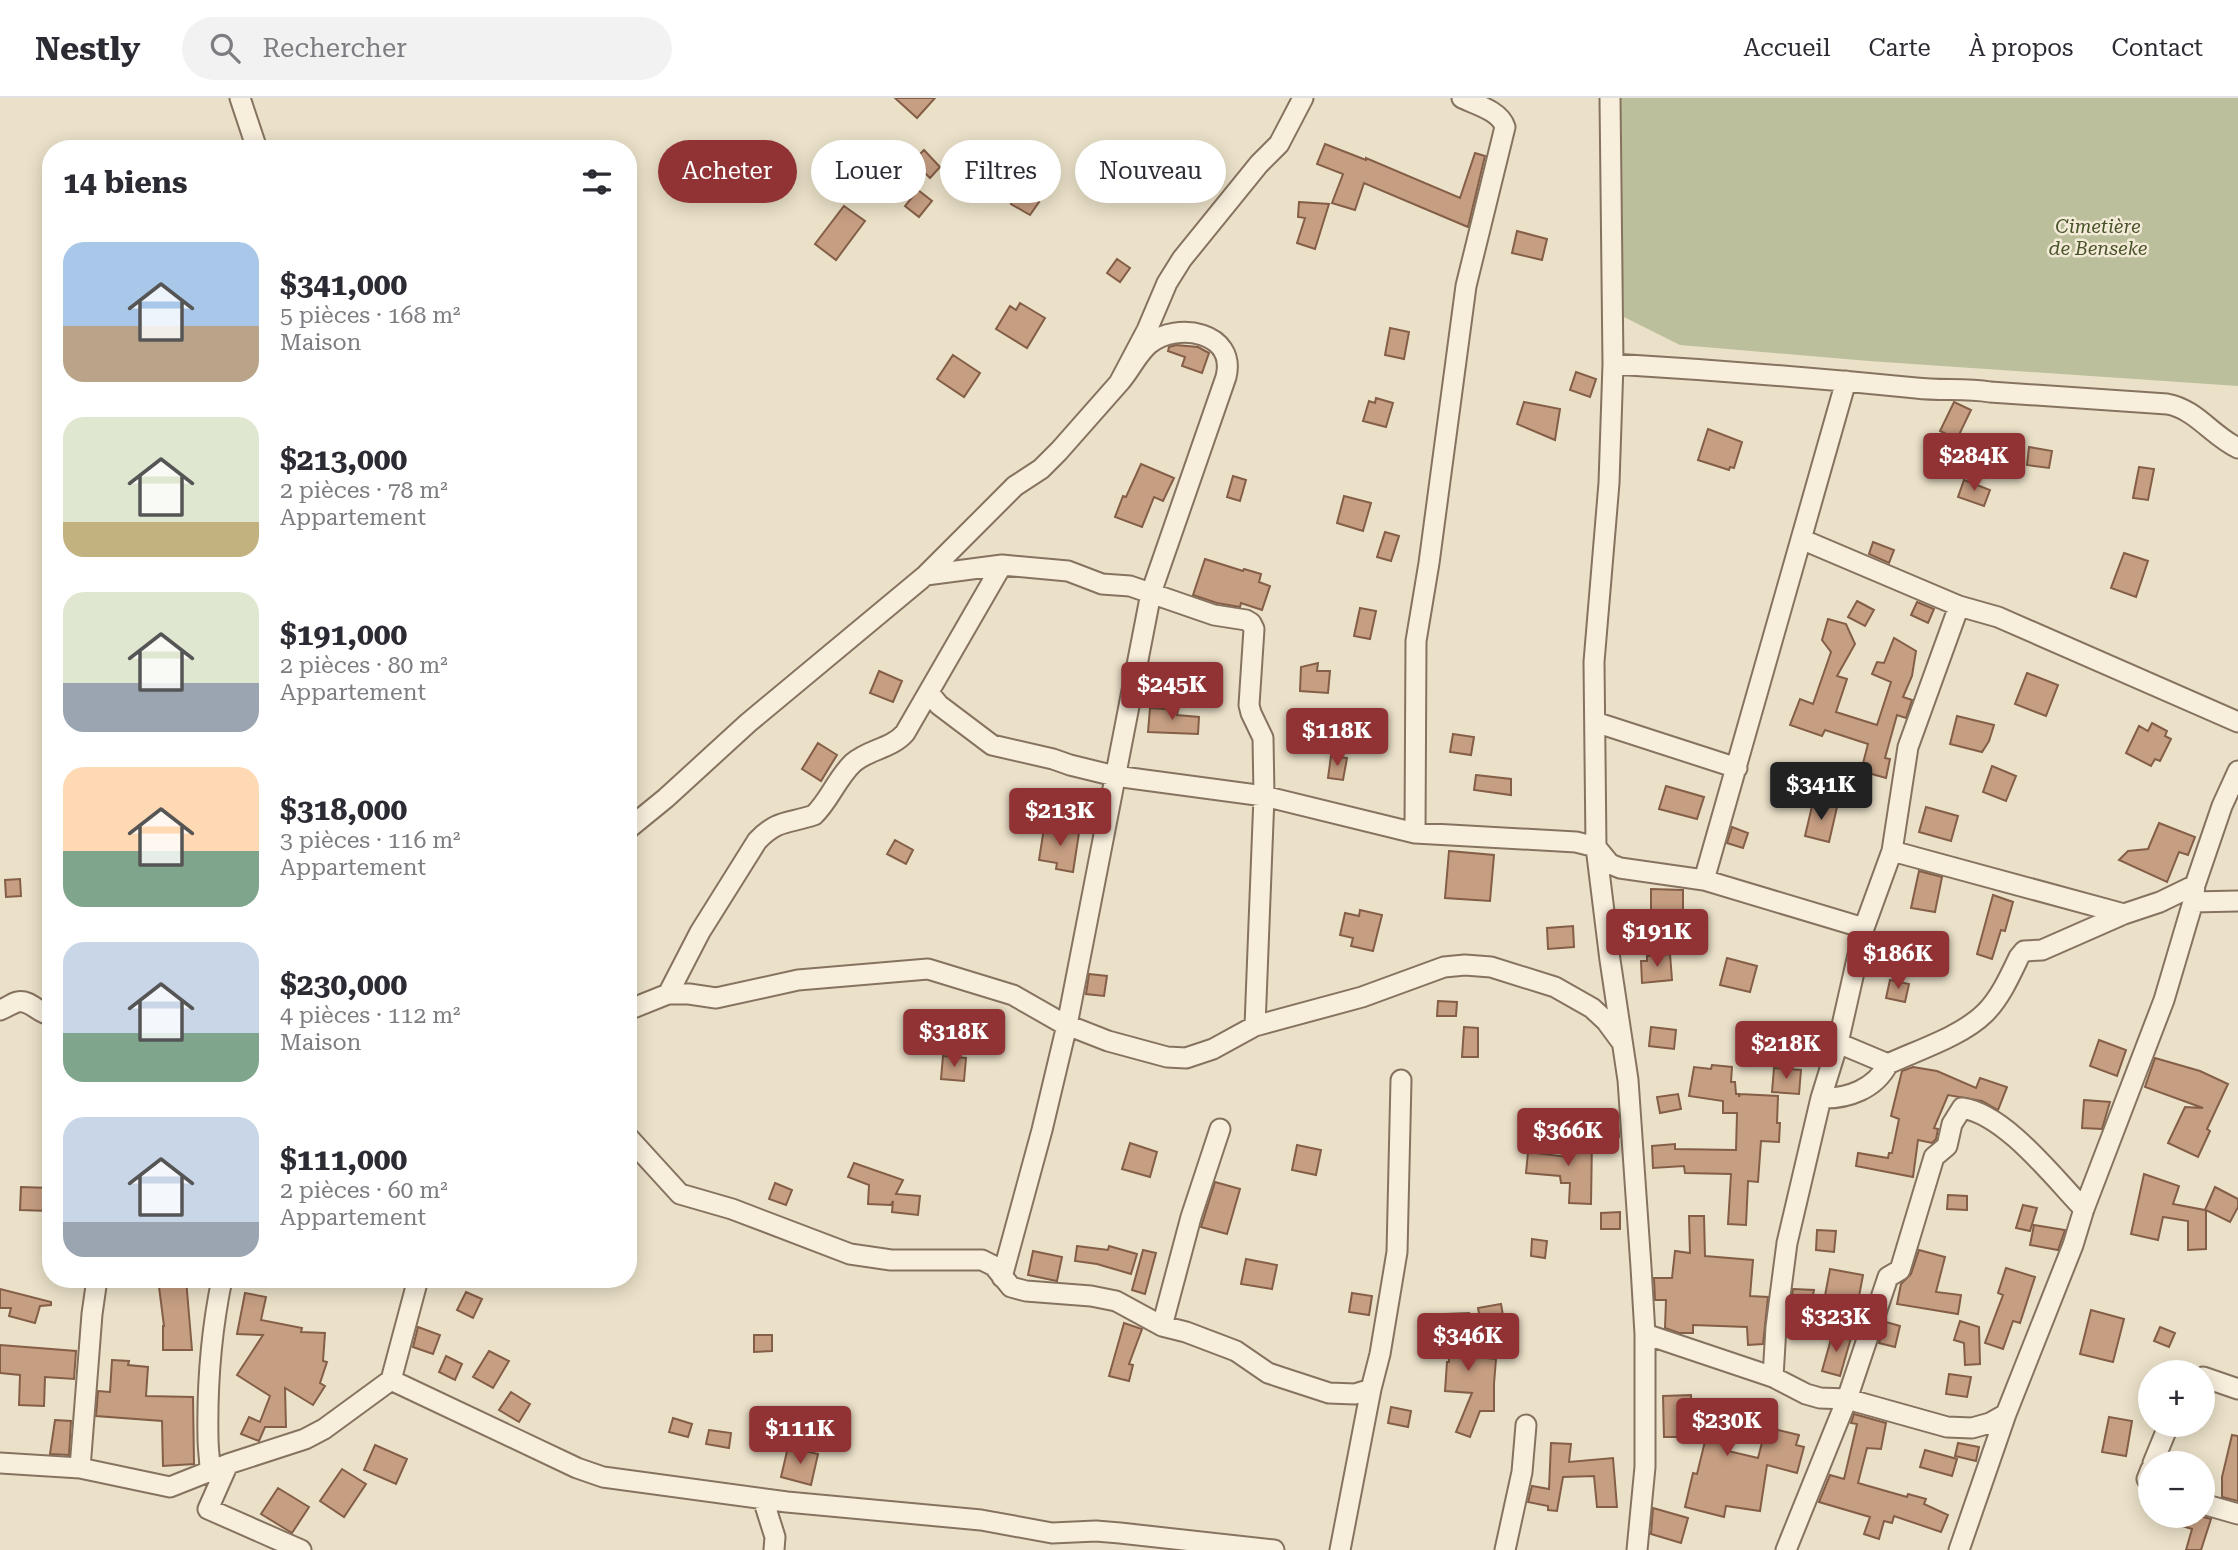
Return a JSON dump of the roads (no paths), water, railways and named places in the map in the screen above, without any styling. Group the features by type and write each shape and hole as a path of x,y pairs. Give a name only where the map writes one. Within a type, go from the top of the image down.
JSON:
{"street":[{"path":"240,98 254,140"},
{"path":"1119,383 1147,330 1167,283 1182,259 1259,163 1279,144 1303,98"},
{"path":"1415,833 1416,641 1466,286 1505,127 1503,119 1462,98"},
{"path":"1610,98 1613,364 1609,483 1594,662 1596,847 1629,1093 1645,1334 1644,1467 1637,1550"},
{"path":"637,822 666,799 748,723 926,575 1015,486 1041,469 1119,383 1148,345 1170,334 1182,332 1205,336 1222,348 1227,356 1226,377 1151,593 1067,1025 1002,1277"},
{"path":"1613,364 1922,389 1968,389 2176,405 2187,410 2238,448"},
{"path":"1704,880 1846,381"},
{"path":"1801,539 1959,606 1998,617 2238,722"},
{"path":"926,575 1002,565 1068,571 1102,584 1130,586 1214,615 1251,623 1254,629 1249,705 1264,738 1255,1026"},
{"path":"668,994 700,932 757,841 780,823 814,816 853,763 897,742 905,733 930,694 1002,565"},
{"path":"1773,1377 1776,1327 1787,1243 1821,1098 1838,1043 1864,928 1892,851 1908,747 1959,606"},
{"path":"930,694 939,705 992,745 1115,776 1264,796 1415,833 1576,842 1596,847 1610,864 1620,868 1704,880 1864,928"},
{"path":"1595,722 1737,768"},
{"path":"1959,1550 2006,1414 2073,1245 2084,1209 2164,1000 2222,806 2238,771"},
{"path":"1892,851 2124,914"},
{"path":"1821,1098 1837,1099 1855,1094 1882,1076 1888,1064 1956,1033 1986,1012 2024,951 2042,950 2124,914 2194,894 2238,901"},
{"path":"637,1006 668,994 727,997 798,980 928,969 1013,995 1067,1025 1108,1041 1167,1057 1185,1058 1213,1049 1255,1026 1362,997 1444,967 1465,965 1491,967 1555,987 1592,1008 1606,1021 1623,1044"},
{"path":"0,1010 21,1002 29,1003 42,1013"},
{"path":"1838,1043 1888,1064"},
{"path":"1340,1550 1370,1389 1380,1354 1397,1252 1401,1080"},
{"path":"1786,1550 1847,1399 1888,1277 1900,1270 1934,1157 1947,1146 1952,1124 1962,1108 1990,1120 2018,1139 2084,1209"},
{"path":"1162,1326 1191,1217 1220,1129"},
{"path":"637,1148 680,1194 732,1209 850,1254 891,1260 982,1259 994,1266 1011,1287 1116,1301 1162,1326 1237,1352 1268,1373 1329,1393 1355,1394 1370,1389"},
{"path":"80,1468 96,1288"},
{"path":"220,1288 212,1336 207,1441 219,1467 208,1509 301,1550"},
{"path":"0,1463 80,1468 170,1487 219,1467 305,1439 324,1429 391,1380 416,1288"},
{"path":"1645,1334 1773,1377 1806,1394 1820,1398 1847,1399 1947,1427 1962,1428 1990,1423 2006,1414"},
{"path":"391,1380 577,1468 603,1477 763,1499 981,1520 1052,1533 1120,1533 1274,1550"},
{"path":"2215,1381 2238,1389"},
{"path":"1505,1550 1522,1472 1526,1425"},
{"path":"763,1499 775,1537 774,1550"},
{"path":"2215,1507 2238,1514"}],"park label":[{"name":"Cimetière de Benseke","path":"2098,237"}]}
